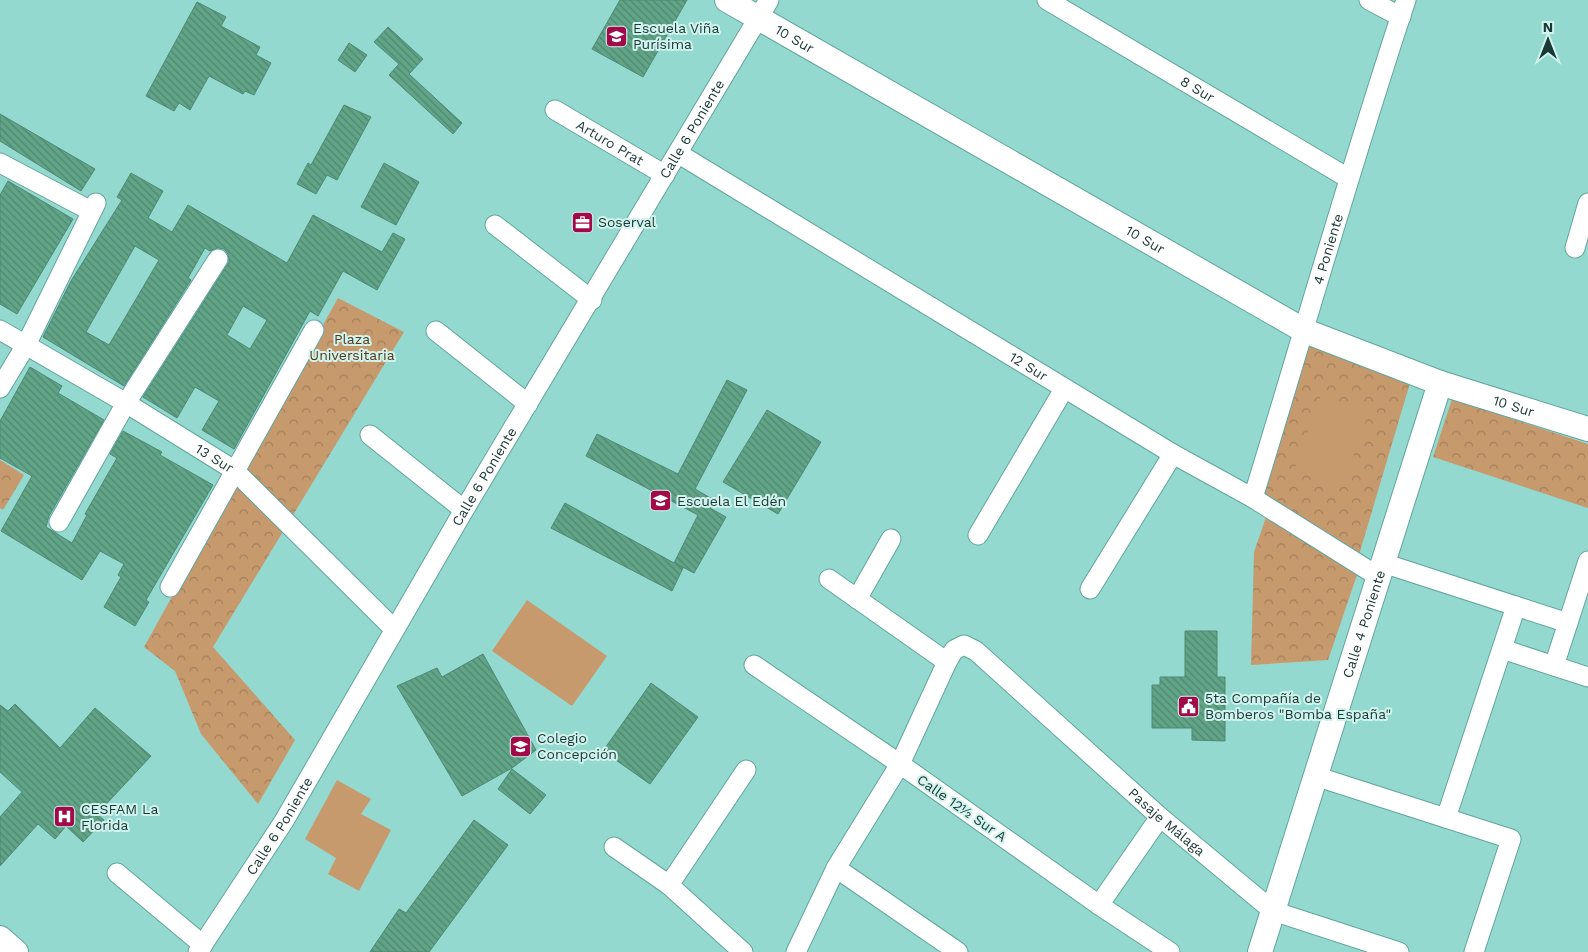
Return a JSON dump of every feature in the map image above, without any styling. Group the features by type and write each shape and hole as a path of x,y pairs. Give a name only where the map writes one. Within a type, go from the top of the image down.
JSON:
{"street":[{"name":"10 Sur","path":"727,0 764,9 1305,331 1440,383 1588,429"},
{"name":"8 Sur","path":"1046,0 1348,178"},
{"path":"1369,0 1404,8"},
{"name":"4 Poniente","path":"1253,498 1305,331 1348,178 1404,8"},
{"name":"Calle 6 Poniente","path":"201,948 284,821 464,510 592,300 664,175 679,154 764,9"},
{"name":"Arturo Prat","path":"555,110 664,175"},
{"name":"12 Sur","path":"679,154 1173,454 1381,570 1568,622"},
{"path":"0,163 94,207 26,345 0,388"},
{"path":"1575,248 1588,203"},
{"path":"495,225 592,300"},
{"path":"59,522 126,403 218,259"},
{"name":"13 Sur","path":"0,330 126,403 234,470 394,630"},
{"path":"170,587 314,330"},
{"path":"436,331 528,404"},
{"name":"Calle 4 Poniente","path":"1260,952 1440,383"},
{"path":"978,535 1064,389"},
{"path":"370,435 464,510"},
{"path":"1090,589 1173,454"},
{"path":"857,599 891,539"},
{"path":"1554,666 1588,561"},
{"path":"796,952 836,868 900,764 947,662 830,579"},
{"path":"1446,818 1516,606"},
{"name":"Pasaje Málaga","path":"947,662 954,650 964,645 976,651 1160,817 1273,911 1398,952"},
{"path":"1502,649 1588,677"},
{"name":"Calle 12½ Sur A","path":"754,665 900,764 1098,905 1170,952"},
{"path":"669,886 746,770"},
{"path":"1315,776 1511,839 1474,952"},
{"path":"1098,905 1160,817"},
{"path":"614,847 669,886 743,952"},
{"path":"836,868 958,952"},
{"path":"117,873 201,948"},
{"path":"0,938 16,952"}],"green space":[{"name":"Plaza Universitaria","path":"338,298 404,332 213,647 295,740 258,804 201,734 175,671 144,647"},
{"path":"1293,336 1410,383 1359,555 1247,485"},
{"path":"1321,395 1369,412 1342,487 1294,470"},
{"path":"1452,399 1588,444 1588,508 1433,457"},
{"path":"0,460 24,475 3,510 0,508"},
{"path":"1266,517 1357,575 1328,660 1251,665 1254,552"},
{"path":"527,600 607,656 572,706 492,651"},
{"path":"337,780 371,799 361,814 391,830 359,891 328,874 336,858 305,839"}],"building":[{"path":"620,0 687,0 643,77 592,49"},
{"path":"197,2 226,17 221,26 260,47 256,55 271,63 254,95 245,91 243,94 209,76 190,110 179,103 174,111 146,96"},
{"path":"388,27 423,59 409,74 462,123 453,134 389,75 399,64 374,42"},
{"path":"349,43 367,55 355,72 338,60"},
{"path":"344,105 371,117 337,180 327,175 316,194 297,184 308,163 311,165"},
{"path":"0,114 95,169 81,191 0,141"},
{"path":"384,163 419,182 396,225 361,207"},
{"path":"131,173 163,191 148,218 172,232 188,205 287,263 313,215 382,252 393,233 405,239 377,290 343,271 318,316 310,311 234,449 202,430 219,401 195,387 177,418 143,397 229,262 228,254 224,249 218,248 210,251 205,248 188,278 191,280 124,386 43,337 71,281 122,200 117,197","holes":["135,246 159,260 109,345 86,332","243,306 267,320 250,349 227,335"]},
{"path":"8,181 73,219 17,314 0,304 0,195"},
{"path":"30,367 62,386 58,393 104,420 49,516 46,527 72,543 87,515 85,514 117,458 110,454 123,431 162,452 160,455 213,485 146,600 149,602 135,626 104,607 121,577 118,575 124,564 100,551 82,580 1,531 32,476 0,458 0,421"},
{"path":"727,380 747,390 695,489 714,500 710,508 726,517 694,573 675,563 683,568 672,591 551,528 565,503 674,563 698,515 586,456 597,434 678,474"},
{"path":"767,410 821,442 778,514 723,482"},
{"name":"5ta Compañía de Bomberos \"Bomba España\"","path":"1185,631 1217,631 1217,677 1225,677 1225,741 1192,740 1192,728 1152,728 1152,685 1160,685 1160,677 1185,677"},
{"path":"483,654 536,750 512,768 462,796 397,686 437,668 442,677"},
{"path":"651,683 698,717 650,784 603,751"},
{"path":"15,704 60,748 95,708 151,756 97,814 104,820 83,842 66,826 55,839 38,824 0,866 0,817 22,792 0,772 0,705 8,711"},
{"path":"512,769 546,795 530,814 498,789"},
{"path":"474,820 508,845 429,952 370,952 399,909 406,913"}],"place":[{"name":"Escuela Viña Purísima","path":"617,36"},
{"name":"Soserval","path":"582,222"},
{"name":"Escuela El Edén","path":"661,501"},
{"name":"5ta Compañía de Bomberos \"Bomba España\"","path":"1189,706"},
{"name":"Colegio Concepción","path":"521,746"},
{"name":"CESFAM La Florida","path":"65,817"}]}
